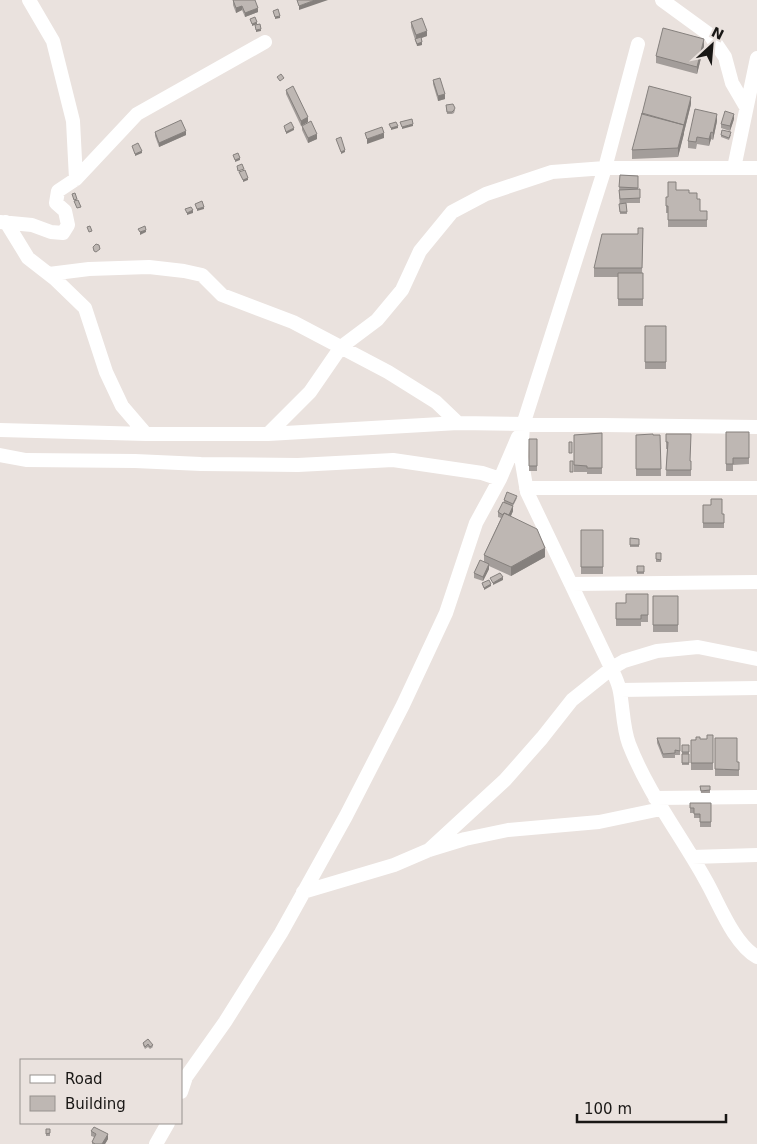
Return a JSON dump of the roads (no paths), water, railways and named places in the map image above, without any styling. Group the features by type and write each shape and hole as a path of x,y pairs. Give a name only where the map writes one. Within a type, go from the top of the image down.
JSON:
{"street":[{"path":"29,0 54,41 73,121 76,179"},
{"path":"662,0 716,41 725,57 732,83 746,107"},
{"path":"3,222 32,225 51,232 63,233 68,225 65,211 56,203 58,191 76,179 137,114 265,42"},
{"path":"182,1089 186,1077 252,980 346,816 403,705 446,613 476,523 500,479 523,425 605,168 638,44"},
{"path":"734,168 757,58"},
{"path":"268,434 310,392 340,347 377,320 402,290 420,251 452,212 486,194 552,172 605,168 757,168"},
{"path":"3,222 28,258 49,274 85,308 106,372 122,406 146,434"},
{"path":"49,274 89,269 149,267 202,275 222,295 294,322 388,372 436,402 458,423"},
{"path":"0,430 146,434 268,434 458,423 757,427"},
{"path":"523,425 521,457 526,488 531,502 612,668 620,690 628,742 658,803 692,857 737,939 757,957"},
{"path":"0,455 26,460 201,464 298,464 393,460 482,473 500,479"},
{"path":"526,488 757,488"},
{"path":"571,584 757,582"},
{"path":"429,850 505,780 572,700 612,668 624,661 657,651 698,647 757,659"},
{"path":"620,690 757,688"},
{"path":"303,892 394,865 429,850 486,834 599,822 658,803 757,797"},
{"path":"692,857 757,856"},
{"path":"156,1144 167,1124"}]}
